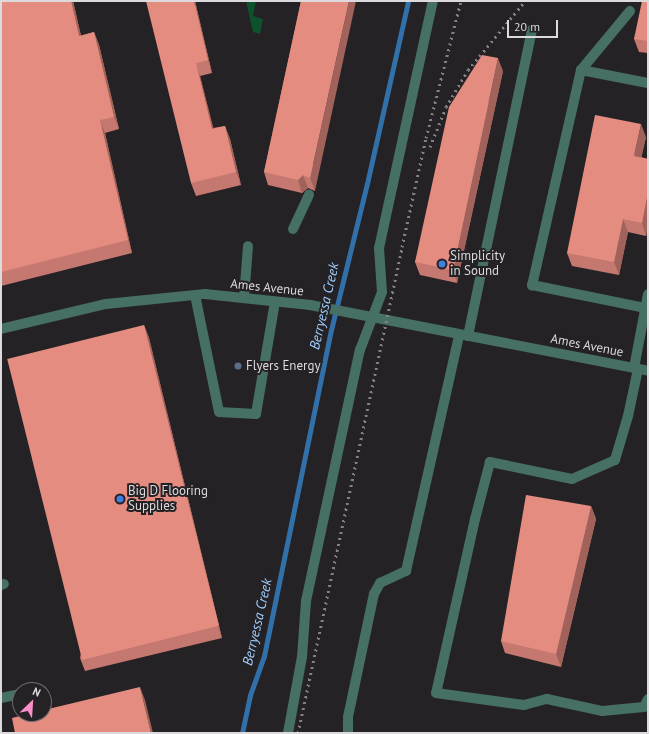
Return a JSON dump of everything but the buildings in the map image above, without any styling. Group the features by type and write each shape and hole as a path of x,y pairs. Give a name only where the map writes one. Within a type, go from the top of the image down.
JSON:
{"street":[{"path":"288,733 302,657 306,601 360,350 369,316 382,292 379,248 433,1"},
{"path":"630,11 581,70 532,285 645,308"},
{"path":"348,733 348,717 374,594 380,583 406,571 464,335 532,30"},
{"path":"581,70 648,83"},
{"path":"293,229 309,194"},
{"path":"244,298 248,246"},
{"name":"Ames Avenue","path":"1,330 106,304 205,294 310,305 640,369"},
{"path":"648,294 645,308 640,369 615,460 572,479 490,462 475,519 436,693 524,705 548,699 602,711 644,707 648,699"},
{"path":"195,295 219,412 256,414 275,302"},
{"path":"1,698 12,696"}],"green space":[{"path":"246,1 256,1 253,16 263,19 260,34 253,32"}],"waterway":[{"name":"Berryessa Creek","path":"242,733 250,695 264,656 331,330 368,179 408,1"}],"railway":[{"path":"298,733 426,138 461,1"},
{"path":"430,147 446,107 468,70 525,1"}],"place":[{"name":"Simplicity in Sound","path":"442,264"},
{"name":"Flyers Energy","path":"238,366"},
{"name":"Big D Flooring Supplies","path":"120,499"}]}
